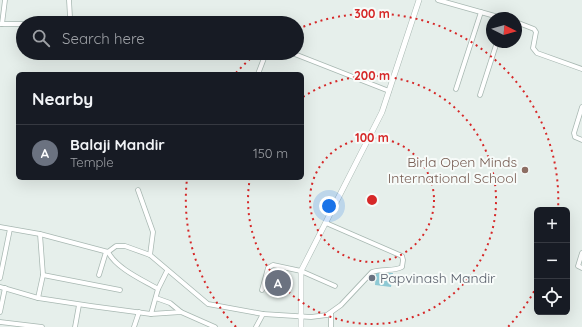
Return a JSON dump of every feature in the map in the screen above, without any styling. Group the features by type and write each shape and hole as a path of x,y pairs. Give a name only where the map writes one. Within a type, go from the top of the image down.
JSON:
{"street":[{"path":"5,0 1,24 16,24"},
{"path":"69,0 70,16"},
{"path":"301,327 301,271 377,123 419,0"},
{"path":"438,0 486,13"},
{"path":"456,89 481,12"},
{"path":"522,24 534,29 536,32 533,48 537,53 582,69"},
{"path":"480,95 495,48"},
{"path":"304,58 389,91"},
{"path":"259,72 263,60"},
{"path":"582,107 574,135 582,140"},
{"path":"138,190 152,232 153,238 150,255"},
{"path":"99,275 107,252 120,245 150,255 167,271 208,304 263,314 320,317 332,313 363,284 372,272 379,269 398,269 402,267 403,260 402,256 326,223"},
{"path":"0,227 40,234 107,252 111,258 120,265 158,289"},
{"path":"0,278 10,229"},
{"path":"38,298 43,275 40,234"},
{"path":"582,253 578,266 582,268"},
{"path":"262,290 270,265 301,271 335,286"},
{"path":"152,314 158,289 167,271"},
{"path":"43,275 120,290"},
{"path":"0,287 38,298 78,305 152,314 181,312"},
{"path":"0,312 5,288"},
{"path":"156,298 170,303 181,312 215,327"},
{"path":"75,327 78,305"},
{"path":"134,327 139,312"},
{"path":"331,327 332,313"},
{"path":"256,327 263,314"},
{"path":"0,322 42,327"}],"water":[{"path":"376,273 393,273 391,287 375,285"}],"place":[{"name":"Birla Open Minds International School","path":"525,170"},
{"name":"Papvinash Mandir","path":"372,278"},
{"name":"Balaji Mandir","path":"278,283"}]}
